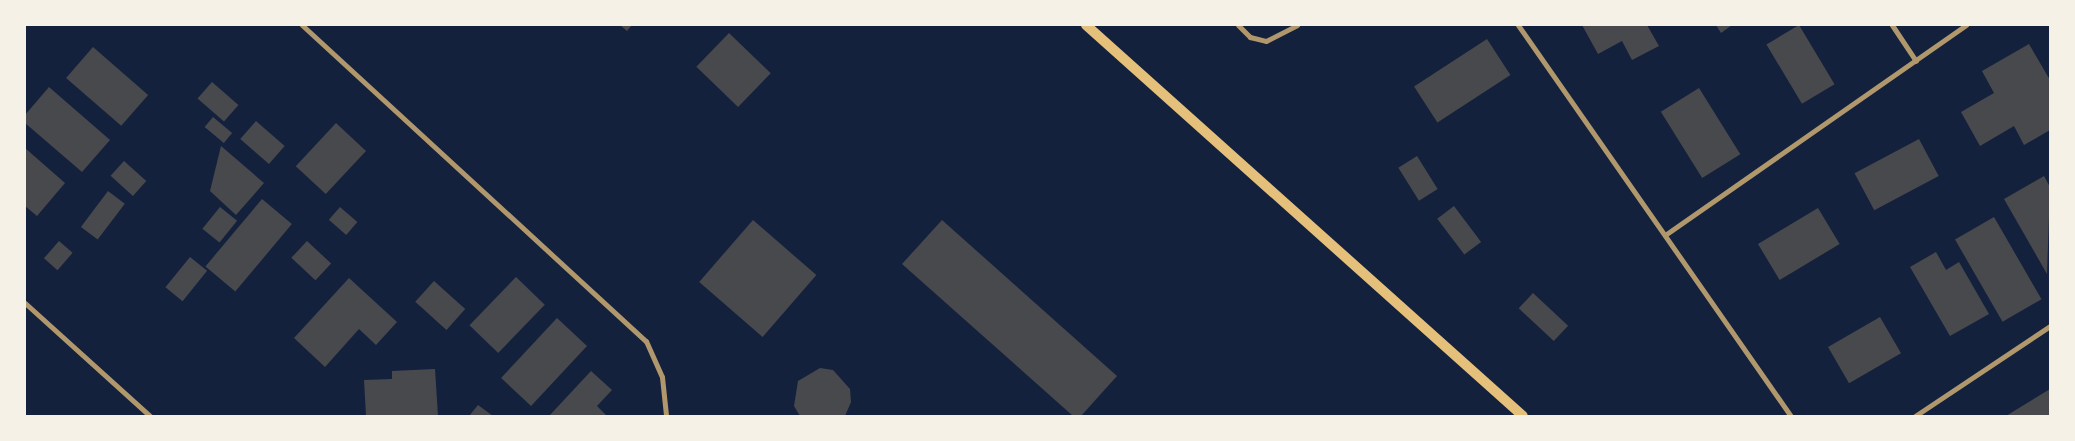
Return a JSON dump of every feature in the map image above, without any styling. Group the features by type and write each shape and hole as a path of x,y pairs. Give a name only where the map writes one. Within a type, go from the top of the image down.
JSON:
{"main road":[{"path":"1086,25 1523,416"}],"street":[{"path":"302,25 646,341 662,377 666,416"},
{"path":"1238,25 1250,37 1266,40 1297,25"},
{"path":"1518,25 1791,416"},
{"path":"1892,25 1916,61"},
{"path":"1665,235 1966,25"},
{"path":"25,303 150,416"},
{"path":"1915,416 2050,326"}],"building":[{"path":"620,25 632,25 627,31"},
{"path":"1582,25 1647,25 1659,46 1632,60 1622,41 1598,54"},
{"path":"1716,25 1732,25 1721,33"},
{"path":"1799,25 1835,84 1802,104 1766,45"},
{"path":"729,33 771,73 738,107 696,67"},
{"path":"1487,39 1510,75 1437,122 1414,86"},
{"path":"2029,44 2050,80 2050,130 2024,145 2014,126 1980,146 1961,112 1994,93 1982,71"},
{"path":"93,47 148,95 121,126 66,78"},
{"path":"212,82 238,105 224,122 198,99"},
{"path":"49,87 110,140 82,172 25,123 25,115"},
{"path":"1699,88 1740,154 1702,178 1661,112"},
{"path":"213,117 232,133 224,143 205,127"},
{"path":"256,121 285,146 269,164 240,139"},
{"path":"336,123 366,151 326,194 296,166"},
{"path":"1919,139 1939,176 1874,210 1855,173"},
{"path":"221,146 264,183 236,215 210,191"},
{"path":"25,148 65,183 37,216 25,206"},
{"path":"1417,156 1438,189 1419,201 1398,168"},
{"path":"124,161 146,181 133,196 111,176"},
{"path":"2044,176 2050,187 2047,274 2004,199"},
{"path":"108,191 125,204 98,240 81,227"},
{"path":"262,199 292,224 235,291 205,266"},
{"path":"1454,206 1481,242 1464,255 1437,219"},
{"path":"220,207 237,221 219,243 202,229"},
{"path":"340,207 357,222 346,235 329,220"},
{"path":"1818,208 1840,244 1780,280 1758,244"},
{"path":"1994,217 2042,299 2003,322 1955,240"},
{"path":"753,220 816,275 763,337 699,282"},
{"path":"942,220 1117,376 1081,416 1073,416 902,264"},
{"path":"59,241 73,253 57,270 44,258"},
{"path":"307,241 331,264 315,280 291,258"},
{"path":"1936,252 1946,270 1959,262 1989,314 1950,336 1910,267"},
{"path":"190,257 207,271 183,301 165,287"},
{"path":"516,277 545,305 498,353 469,325"},
{"path":"349,278 397,322 376,345 359,329 325,367 294,338"},
{"path":"434,281 465,309 446,330 415,302"},
{"path":"1533,293 1568,326 1554,341 1519,308"},
{"path":"1880,317 1901,353 1849,383 1828,347"},
{"path":"557,318 587,346 531,406 501,378"},
{"path":"820,368 833,370 850,389 851,402 845,416 800,416 794,406 798,381"},
{"path":"435,369 438,416 366,416 364,380 392,379 392,371"},
{"path":"591,371 612,390 597,406 607,416 549,416"},
{"path":"2050,389 2050,416 2006,416"},
{"path":"478,405 493,416 469,416"}]}
